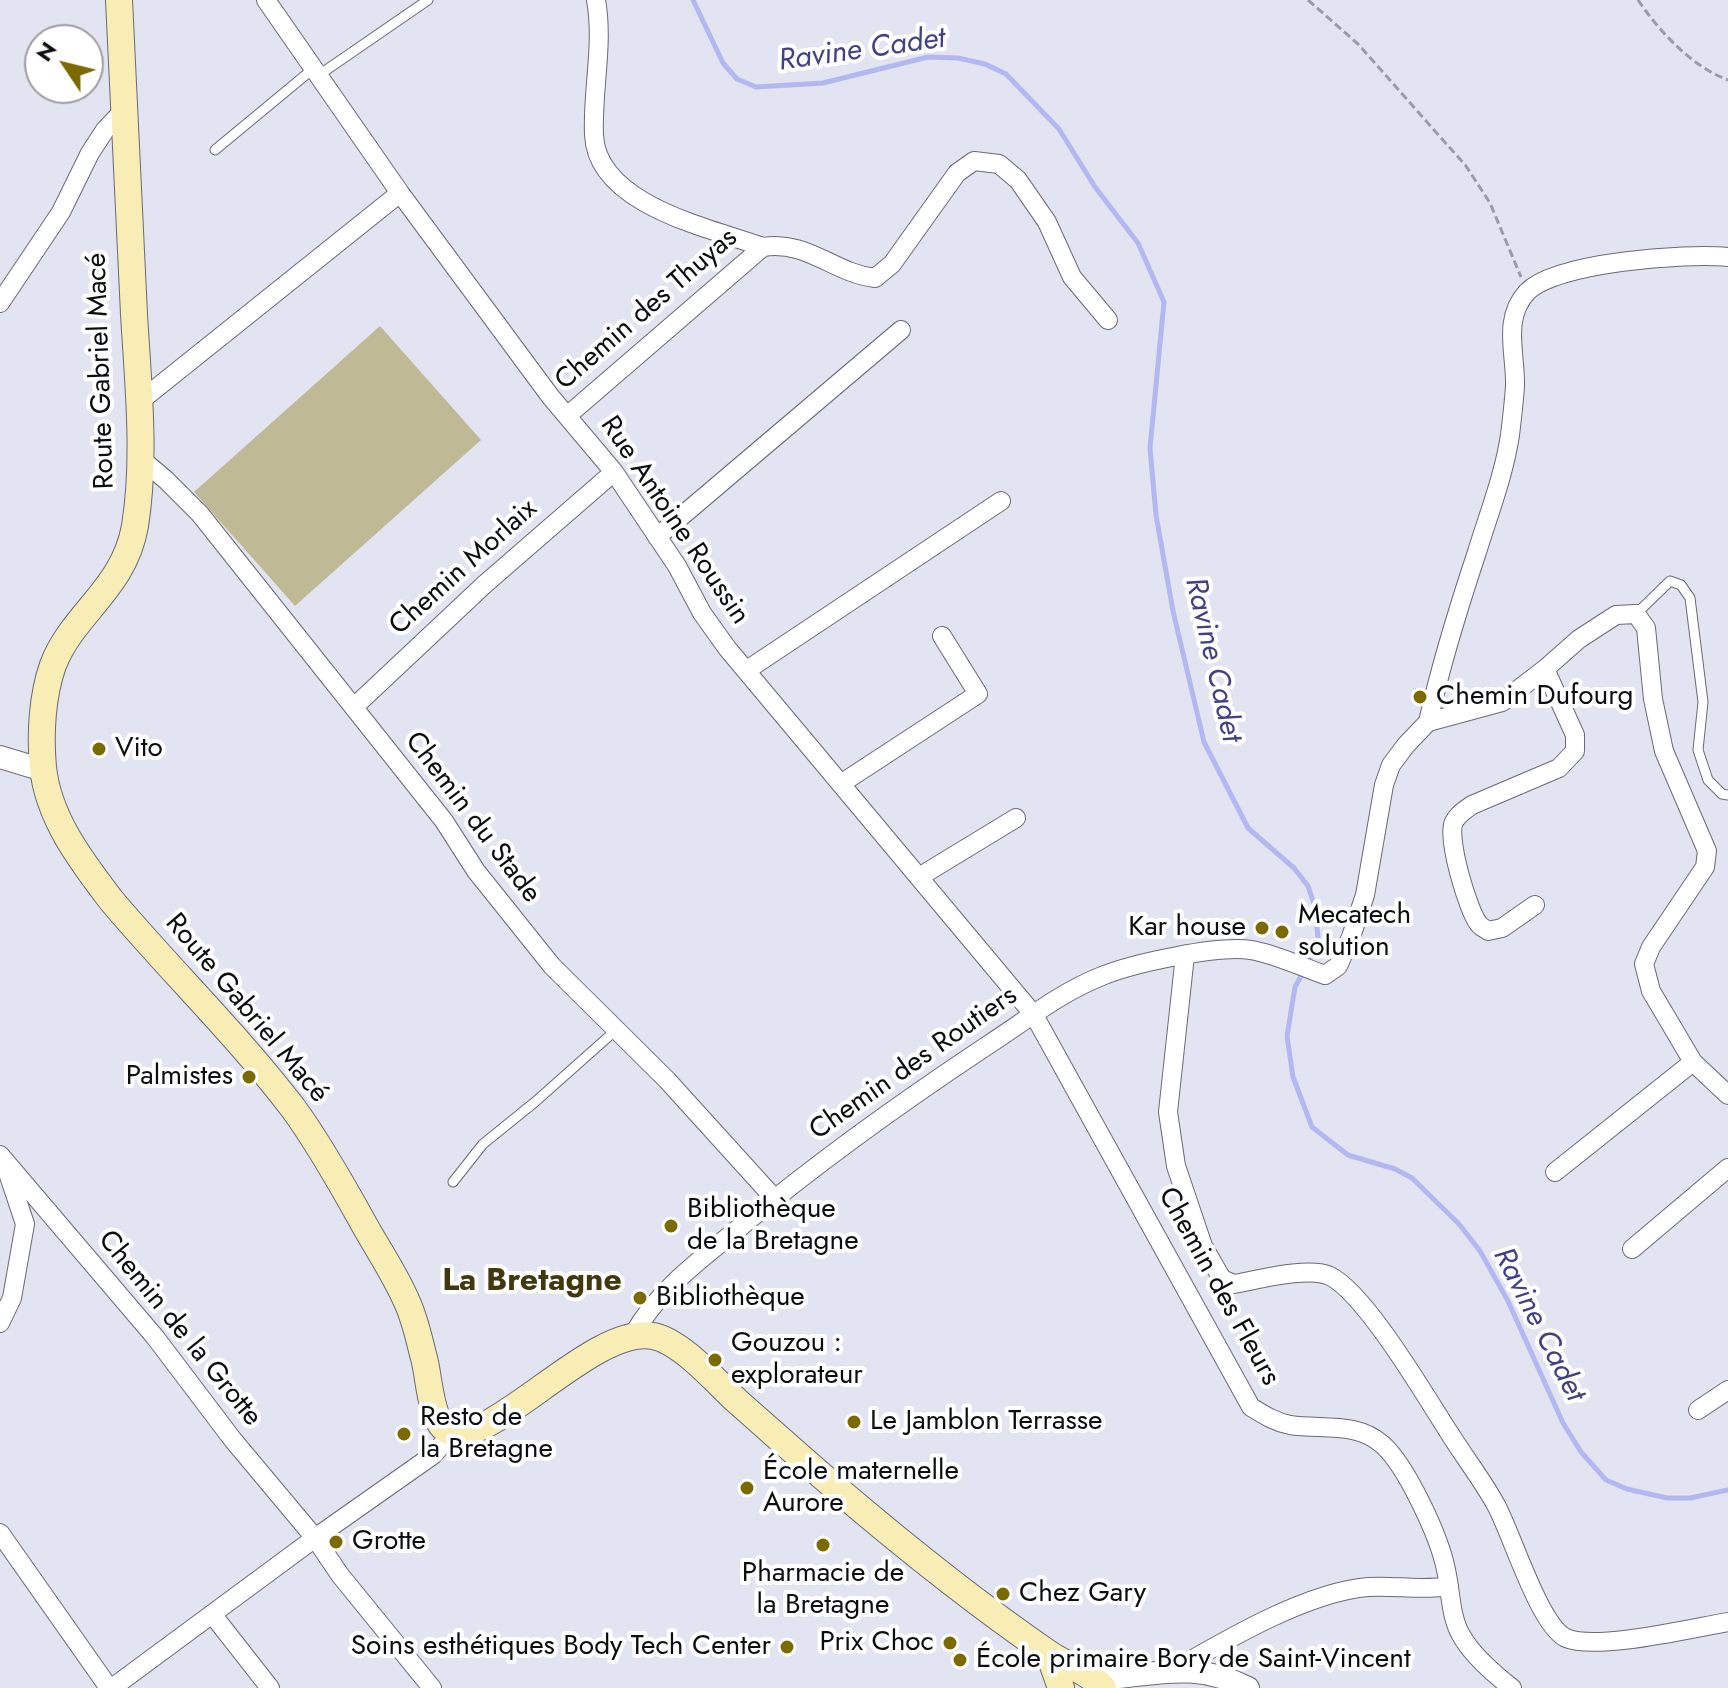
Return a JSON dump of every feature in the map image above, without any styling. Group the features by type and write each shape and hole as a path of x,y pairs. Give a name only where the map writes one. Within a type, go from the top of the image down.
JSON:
{"main road":[{"name":"Route Gabriel Macé","path":"119,0 139,402 138,504 127,555 112,583 68,640 54,664 45,695 43,770 62,829 86,868 301,1122 363,1222 408,1303 429,1375 435,1413 442,1427 452,1433"},
{"path":"452,1433 464,1434 485,1427 582,1358 618,1340 633,1335 652,1336 676,1347 837,1489 938,1571 1049,1654 1094,1681"},
{"path":"1049,1654 1061,1688 1070,1679 1094,1681"}],"street":[{"name":"Rue Antoine Roussin","path":"266,0 400,193 550,396 614,472 702,613 1034,1015"},
{"name":"Chemin des Thuyas","path":"596,0 600,20 594,136 598,157 608,174 626,191 663,212 763,247 781,244 811,252 856,276 875,278 892,264 957,173 974,161 999,164 1018,180 1047,222 1072,277 1108,320"},
{"path":"0,303 61,212 90,153 105,130 124,110"},
{"path":"139,402 400,193"},
{"name":"Chemin des Thuyas","path":"567,416 763,247"},
{"path":"1728,257 1699,255 1582,268 1542,281 1527,292 1516,309 1511,334 1515,383 1507,453 1443,657 1428,722 1502,702 1579,639 1616,615 1636,614 1646,628 1653,699 1664,751 1707,851 1705,867 1651,947 1644,964 1651,991 1693,1062 1728,1095"},
{"path":"657,537 901,330"},
{"name":"Chemin du Stade","path":"140,458 200,514 444,821 476,871 516,924 552,966 667,1080 774,1198"},
{"name":"Chemin Morlaix","path":"354,707 485,584 614,472"},
{"path":"747,670 1001,501"},
{"path":"842,783 978,694 942,636"},
{"path":"1535,905 1502,928 1488,931 1478,923 1452,851 1450,836 1453,823 1460,813 1559,768 1575,751 1575,735 1545,669"},
{"name":"Chemin des Routiers","path":"633,1335 644,1315 665,1291 774,1198 927,1085 1064,995 1103,975 1229,948 1253,950 1281,960 1332,971 1351,937 1365,895 1376,819 1391,765 1428,722"},
{"path":"0,757 43,770"},
{"path":"919,877 1016,818"},
{"path":"1185,955 1168,1112 1176,1166 1203,1246 1222,1279 1234,1284 1315,1272 1331,1276 1361,1304 1397,1353 1496,1505 1541,1607 1553,1626 1566,1638 1598,1643 1728,1622"},
{"name":"Chemin des Fleurs","path":"1034,1015 1251,1407 1269,1419 1291,1425 1360,1431 1381,1443 1396,1458 1418,1499 1446,1567 1455,1622 1461,1636 1512,1688"},
{"path":"1555,1172 1693,1062"},
{"path":"0,1323 12,1298 25,1224 17,1194 1,1156"},
{"name":"Chemin de la Grotte","path":"1,1156 146,1326 233,1440 315,1538 340,1575 432,1688"},
{"path":"1632,1249 1728,1168"},
{"path":"1698,1410 1728,1390"},
{"path":"0,1533 110,1688 433,1455 452,1433"},
{"path":"1094,1681 1130,1683 1174,1670 1237,1633 1304,1605 1351,1590 1449,1586"},
{"path":"212,1614 270,1688"},
{"path":"1174,1670 1214,1673 1248,1688"}],"lane":[{"path":"215,150 317,71 428,0"},
{"path":"1636,614 1670,581 1681,585 1690,598 1703,702 1698,750 1708,780 1722,794 1728,795"},
{"path":"453,1182 483,1144 616,1030"}],"path":[{"path":"1308,0 1358,44 1466,166 1490,203 1527,292"},
{"path":"1638,0 1651,19 1680,48 1717,76 1728,80"}],"shaded area":[{"path":"380,326 481,440 295,606 194,492"}],"waterway":[{"name":"Ravine Cadet","path":"693,0 723,63 737,79 756,87 823,83 928,57 958,58 985,64 1006,74 1059,129 1095,187 1138,243 1164,302 1150,448 1156,515 1173,611 1204,742 1248,828 1294,868 1308,886 1315,907 1318,938 1295,987 1287,1036 1293,1077 1312,1127 1348,1155 1395,1169 1412,1178 1459,1224 1480,1251 1508,1301 1563,1423 1581,1452 1606,1480 1627,1489 1667,1498 1690,1498 1728,1490"}],"place":[{"name":"Chemin Dufourg","path":"1420,697"},
{"name":"Vito","path":"99,749"},
{"name":"Kar house","path":"1262,928"},
{"name":"Mecatech solution","path":"1282,932"},
{"name":"Palmistes","path":"249,1077"},
{"name":"Bibliothèque de la Bretagne","path":"671,1226"},
{"name":"Bibliothèque","path":"640,1298"},
{"name":"Gouzou : explorateur","path":"715,1360"},
{"name":"Le Jamblon Terrasse","path":"854,1422"},
{"name":"Resto de la Bretagne","path":"404,1434"},
{"name":"École maternelle Aurore","path":"747,1488"},
{"name":"Grotte","path":"336,1542"},
{"name":"Pharmacie de la Bretagne","path":"823,1545"},
{"name":"Chez Gary","path":"1003,1594"},
{"name":"Prix Choc","path":"950,1643"},
{"name":"Soins esthétiques Body Tech Center","path":"787,1647"},
{"name":"École primaire Bory de Saint-Vincent","path":"960,1660"}],"district":[{"name":"La Bretagne","path":"532,1282"}]}
